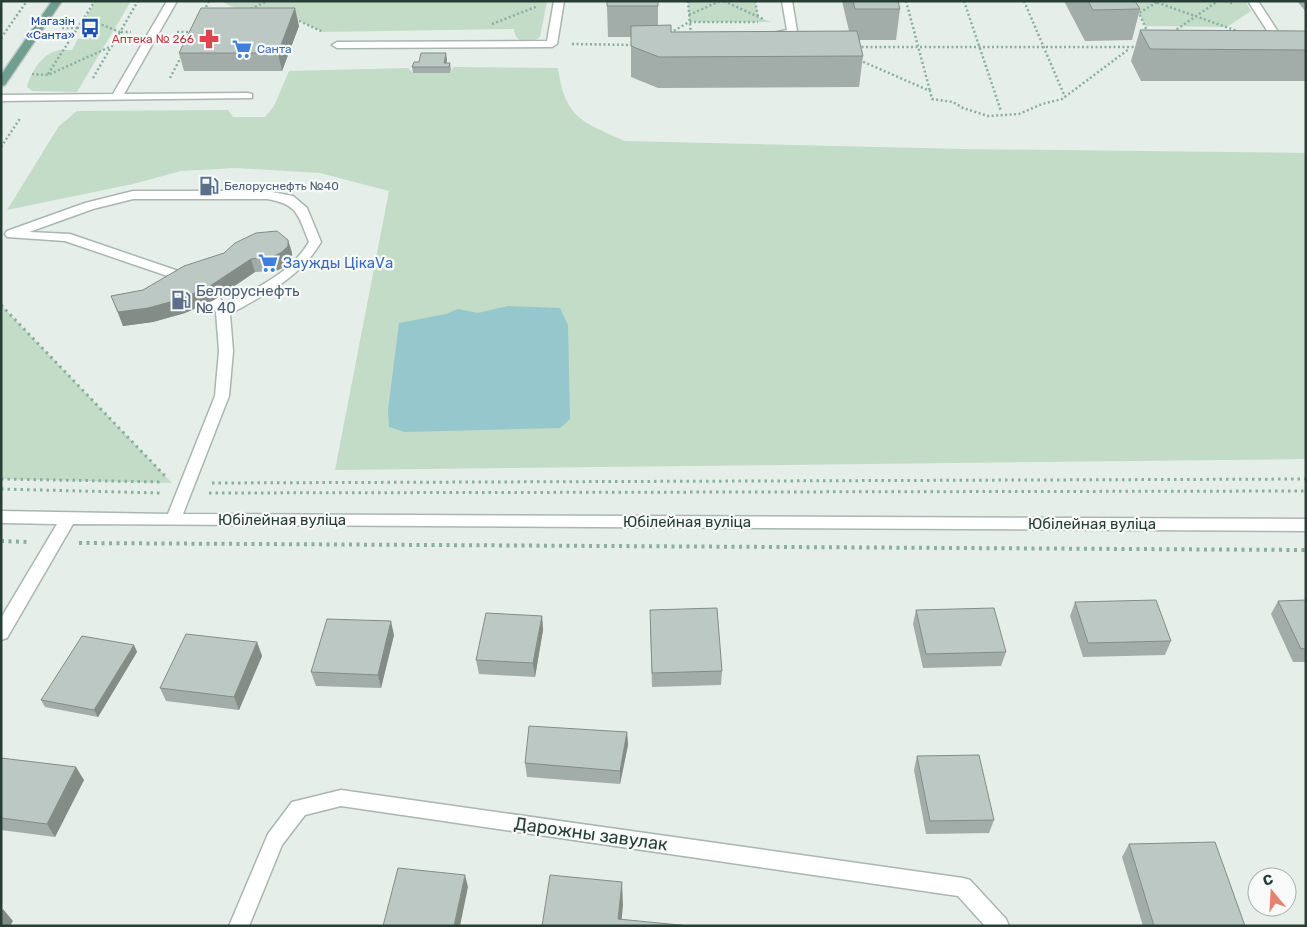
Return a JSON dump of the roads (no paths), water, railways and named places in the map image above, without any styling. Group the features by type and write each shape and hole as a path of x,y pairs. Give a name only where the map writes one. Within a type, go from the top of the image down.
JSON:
{"main road":[{"path":"4,78 57,1"}],"street":[{"path":"116,98 172,1"},
{"path":"337,45 552,44 559,1"},
{"path":"760,36 786,35 792,31 787,1"},
{"path":"1253,1 1282,44 1268,44"},
{"path":"1,98 248,96"},
{"path":"6,235 89,206 133,195 267,194 289,200 301,208 315,242 309,256 298,267 218,306 226,351 222,396 173,520"},
{"path":"6,235 66,237 188,279"},
{"name":"Юбілейная вуліца","path":"1,517 173,520 1306,525"},
{"path":"1,633 68,518"},
{"name":"Дарожны завулак","path":"239,926 275,840 299,808 341,798 962,887 999,926"}],"water":[{"path":"508,306 560,308 568,325 570,419 560,428 405,432 389,427 388,410 399,323 446,314 458,309 478,313"}],"place":[{"name":"Магазін «Санта»","path":"90,28"},
{"name":"Аптека № 266","path":"209,39"},
{"name":"Санта","path":"242,49"},
{"name":"Белоруснефть №40","path":"209,186"},
{"name":"Заужды ЦікаVа","path":"268,263"},
{"name":"Белоруснефть № 40","path":"181,300"}]}
